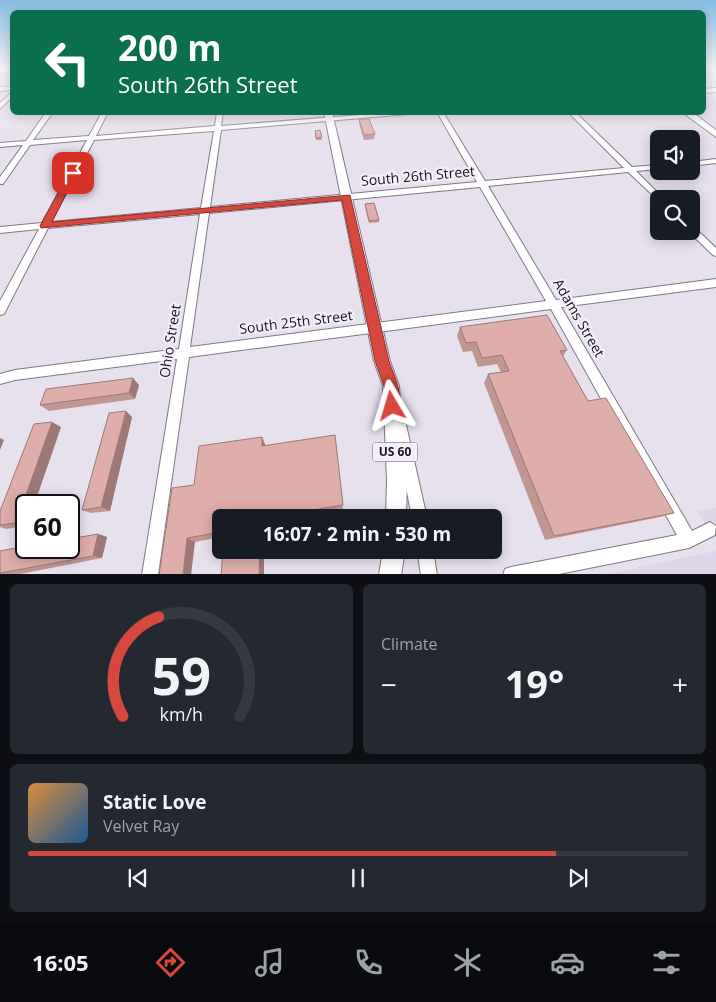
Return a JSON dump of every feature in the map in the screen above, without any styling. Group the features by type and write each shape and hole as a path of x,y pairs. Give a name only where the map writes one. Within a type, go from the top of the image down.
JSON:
{"main road":[{"path":"690,115 716,134"},
{"name":"US 60","path":"329,116 382,361 391,386 397,480 396,509"},
{"path":"390,574 392,559"}],"street":[{"path":"0,107 10,96"},
{"path":"0,182 48,115"},
{"path":"0,311 104,115"},
{"name":"Ohio Street","path":"150,574 219,115"},
{"path":"0,145 217,129 329,116 354,115"},
{"name":"Adams Street","path":"442,115 689,540"},
{"path":"574,115 651,190"},
{"path":"700,163 716,161"},
{"name":"South 26th Street","path":"0,230 650,168"},
{"path":"700,238 716,253"},
{"name":"South 25th Street","path":"0,379 15,375 184,352 716,283"},
{"path":"391,386 418,509"},
{"path":"512,574 689,540 710,530"},
{"path":"426,559 429,574"}],"shaded area":[{"path":"706,95 716,95 716,127 698,115 706,115"},
{"path":"716,508 716,538 697,511"},
{"path":"716,551 716,574 607,574"}],"building":[{"path":"359,119 369,119 375,134 364,135"},
{"path":"320,130 322,137 316,138 315,131"},
{"path":"374,203 379,220 369,221 365,204"},
{"path":"547,315 567,350 560,351 588,401 606,398 674,513 554,536 488,374 509,371 502,355 482,358 476,342 466,343 460,327"},
{"path":"133,378 129,393 40,405 46,389"},
{"path":"126,411 101,507 82,510 109,413"},
{"path":"52,422 26,494 15,494 15,523 0,525 0,511 34,424"},
{"path":"335,435 343,505 320,509 212,509 212,534 187,538 183,574 159,574 172,488 194,485 199,446 262,437 262,446"},
{"path":"98,534 93,556 80,558 80,537"},
{"path":"15,548 15,559 77,559 0,573 0,551"},
{"path":"222,559 260,559 259,574 221,574"}],"route":[{"path":"73,173 45,226 346,197 382,361 391,386 392,406"}]}
